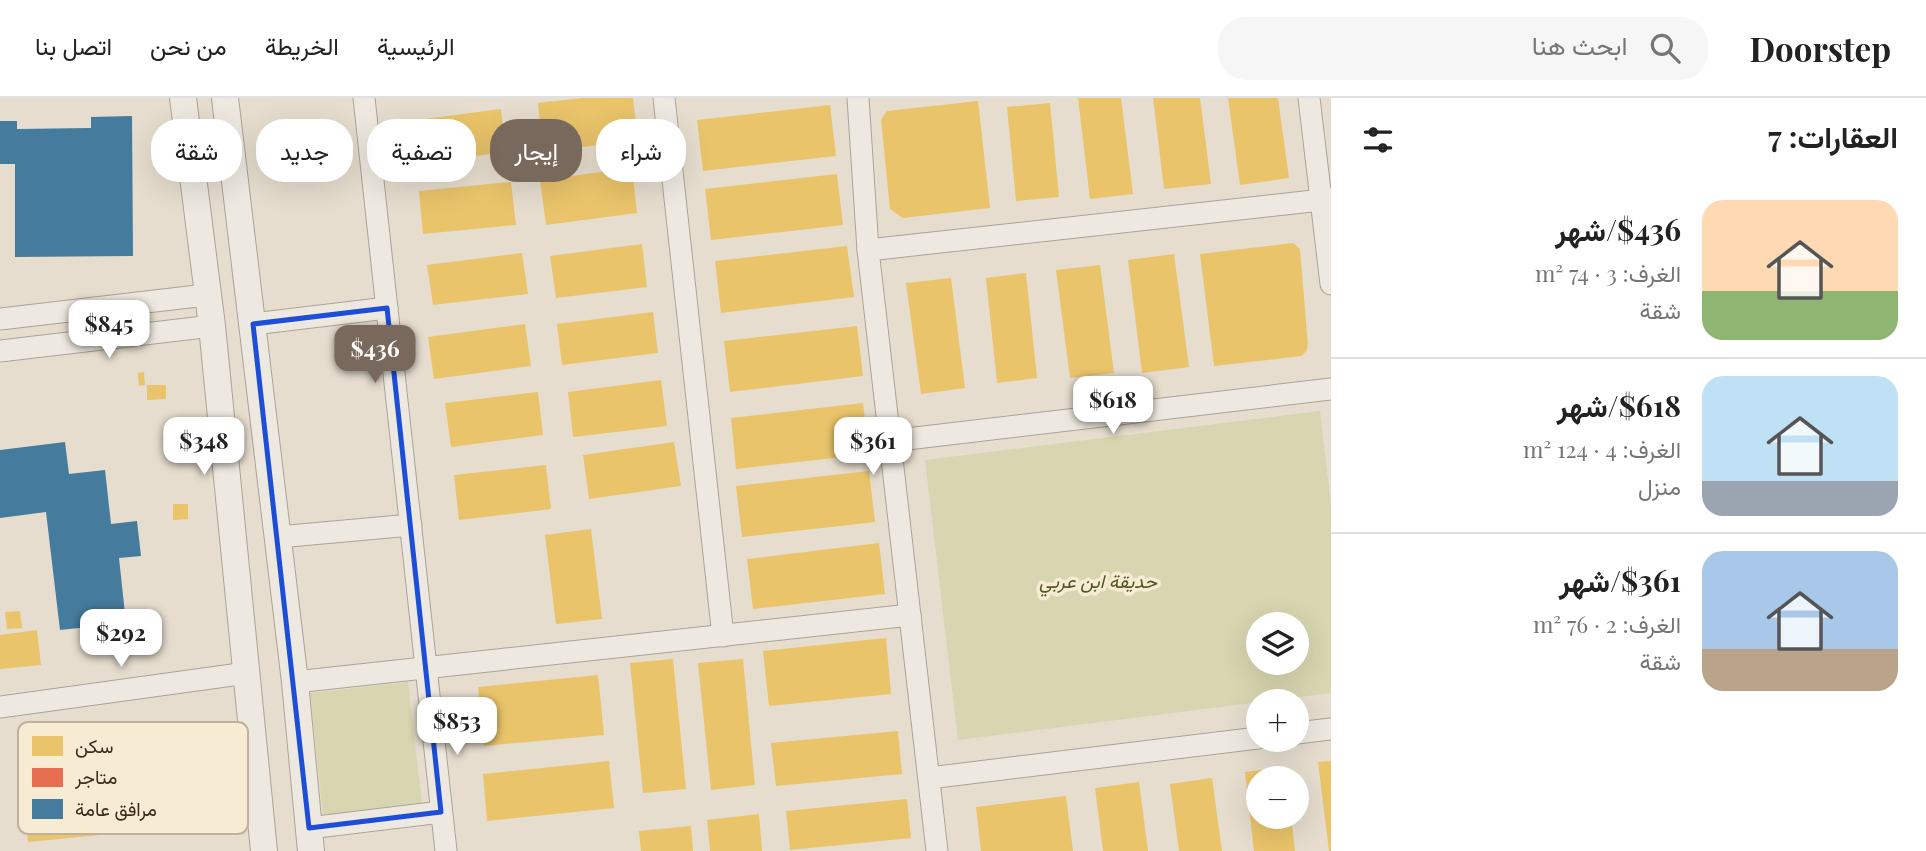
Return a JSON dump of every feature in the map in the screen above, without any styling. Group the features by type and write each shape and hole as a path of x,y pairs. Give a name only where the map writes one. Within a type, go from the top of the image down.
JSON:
{"street":[{"path":"183,98 212,326 264,851"},
{"path":"225,98 295,682 310,839 441,813"},
{"path":"364,98 446,851"},
{"path":"664,98 723,636"},
{"path":"858,98 868,250 937,851"},
{"path":"1309,98 1326,199 1331,284"},
{"path":"868,250 1326,199"},
{"path":"0,319 206,295"},
{"path":"253,324 387,308"},
{"path":"0,351 212,326"},
{"path":"890,441 1331,389"},
{"path":"278,537 411,525"},
{"path":"295,682 910,615"},
{"path":"0,707 247,673"},
{"path":"1309,732 1331,729"},
{"path":"929,778 1246,739"}],"highlighted area":[{"path":"387,308 441,812 309,828 253,324"}],"green space":[{"name":"حديقة ابن عربي","path":"1320,411 1331,505 1331,693 1309,696 1309,689 1246,689 1246,704 958,740 925,460"},
{"path":"408,682 422,804 323,815 310,693"}],"building: سكن":[{"path":"582,98 633,98 635,119 596,119 596,145 582,147 582,119 540,119 538,103"},
{"path":"1078,98 1121,98 1133,194 1090,199"},
{"path":"1153,98 1200,98 1211,184 1164,189"},
{"path":"1228,98 1278,98 1289,178 1240,185"},
{"path":"978,101 990,208 903,218 890,209 881,120 887,111"},
{"path":"1050,103 1059,197 1016,201 1007,107"},
{"path":"830,105 836,156 703,171 697,120"},
{"path":"501,109 502,119 490,119 490,154 476,156 476,119 424,119"},
{"path":"596,173 596,182 634,182 637,213 546,225 540,182 582,182 582,175"},
{"path":"837,174 843,225 711,240 705,189"},
{"path":"511,182 516,225 423,234 419,191"},
{"path":"1293,243 1300,249 1308,346 1306,351 1302,356 1214,366 1200,254"},
{"path":"642,244 647,287 556,298 550,256"},
{"path":"847,246 854,297 721,313 715,261"},
{"path":"522,253 528,294 433,305 427,265"},
{"path":"1174,254 1189,367 1142,373 1128,260"},
{"path":"1100,265 1114,373 1070,378 1056,270"},
{"path":"1026,273 1037,378 997,383 986,278"},
{"path":"951,278 965,388 921,394 906,283"},
{"path":"653,312 658,353 562,365 557,324"},
{"path":"525,324 531,366 434,379 428,337"},
{"path":"857,326 863,376 730,392 724,341"},
{"path":"144,372 145,385 139,386 138,373"},
{"path":"661,380 667,426 573,437 568,392"},
{"path":"147,385 166,385 166,399 147,400"},
{"path":"538,392 543,435 451,447 445,403"},
{"path":"863,403 869,454 736,469 731,418"},
{"path":"674,442 681,486 589,499 583,455"},
{"path":"546,465 551,509 459,520 454,475"},
{"path":"869,471 875,522 742,537 736,486"},
{"path":"173,504 188,504 188,519 173,520"},
{"path":"591,529 602,619 556,624 545,535"},
{"path":"879,543 885,594 753,609 747,559"},
{"path":"20,611 22,628 7,629 5,612"},
{"path":"37,630 41,665 0,669 0,635"},
{"path":"886,638 891,694 769,706 763,651"},
{"path":"673,659 686,789 643,793 630,663"},
{"path":"743,659 755,785 711,790 698,663"},
{"path":"598,675 604,735 484,746 478,687"},
{"path":"898,731 902,774 776,786 771,743"},
{"path":"609,761 614,808 487,821 483,774"},
{"path":"1331,761 1331,851 1329,851 1318,762"},
{"path":"1212,778 1222,851 1179,851 1170,784"},
{"path":"1139,782 1148,851 1103,851 1095,788"},
{"path":"1066,796 1073,851 981,851 976,807"},
{"path":"907,799 911,838 790,850 786,811"},
{"path":"759,814 762,851 710,851 707,820"},
{"path":"691,826 693,851 641,851 639,831"},
{"path":"1251,829 1292,829 1295,851 1254,851"},
{"path":"27,834 111,834 28,842"}],"building: مرافق عامة":[{"path":"132,116 133,256 15,257 15,164 0,164 0,121 17,121 17,129 91,128 91,117"},
{"path":"65,442 69,474 105,470 111,524 137,521 141,556 119,558 126,623 60,630 46,512 0,518 0,450"}]}
